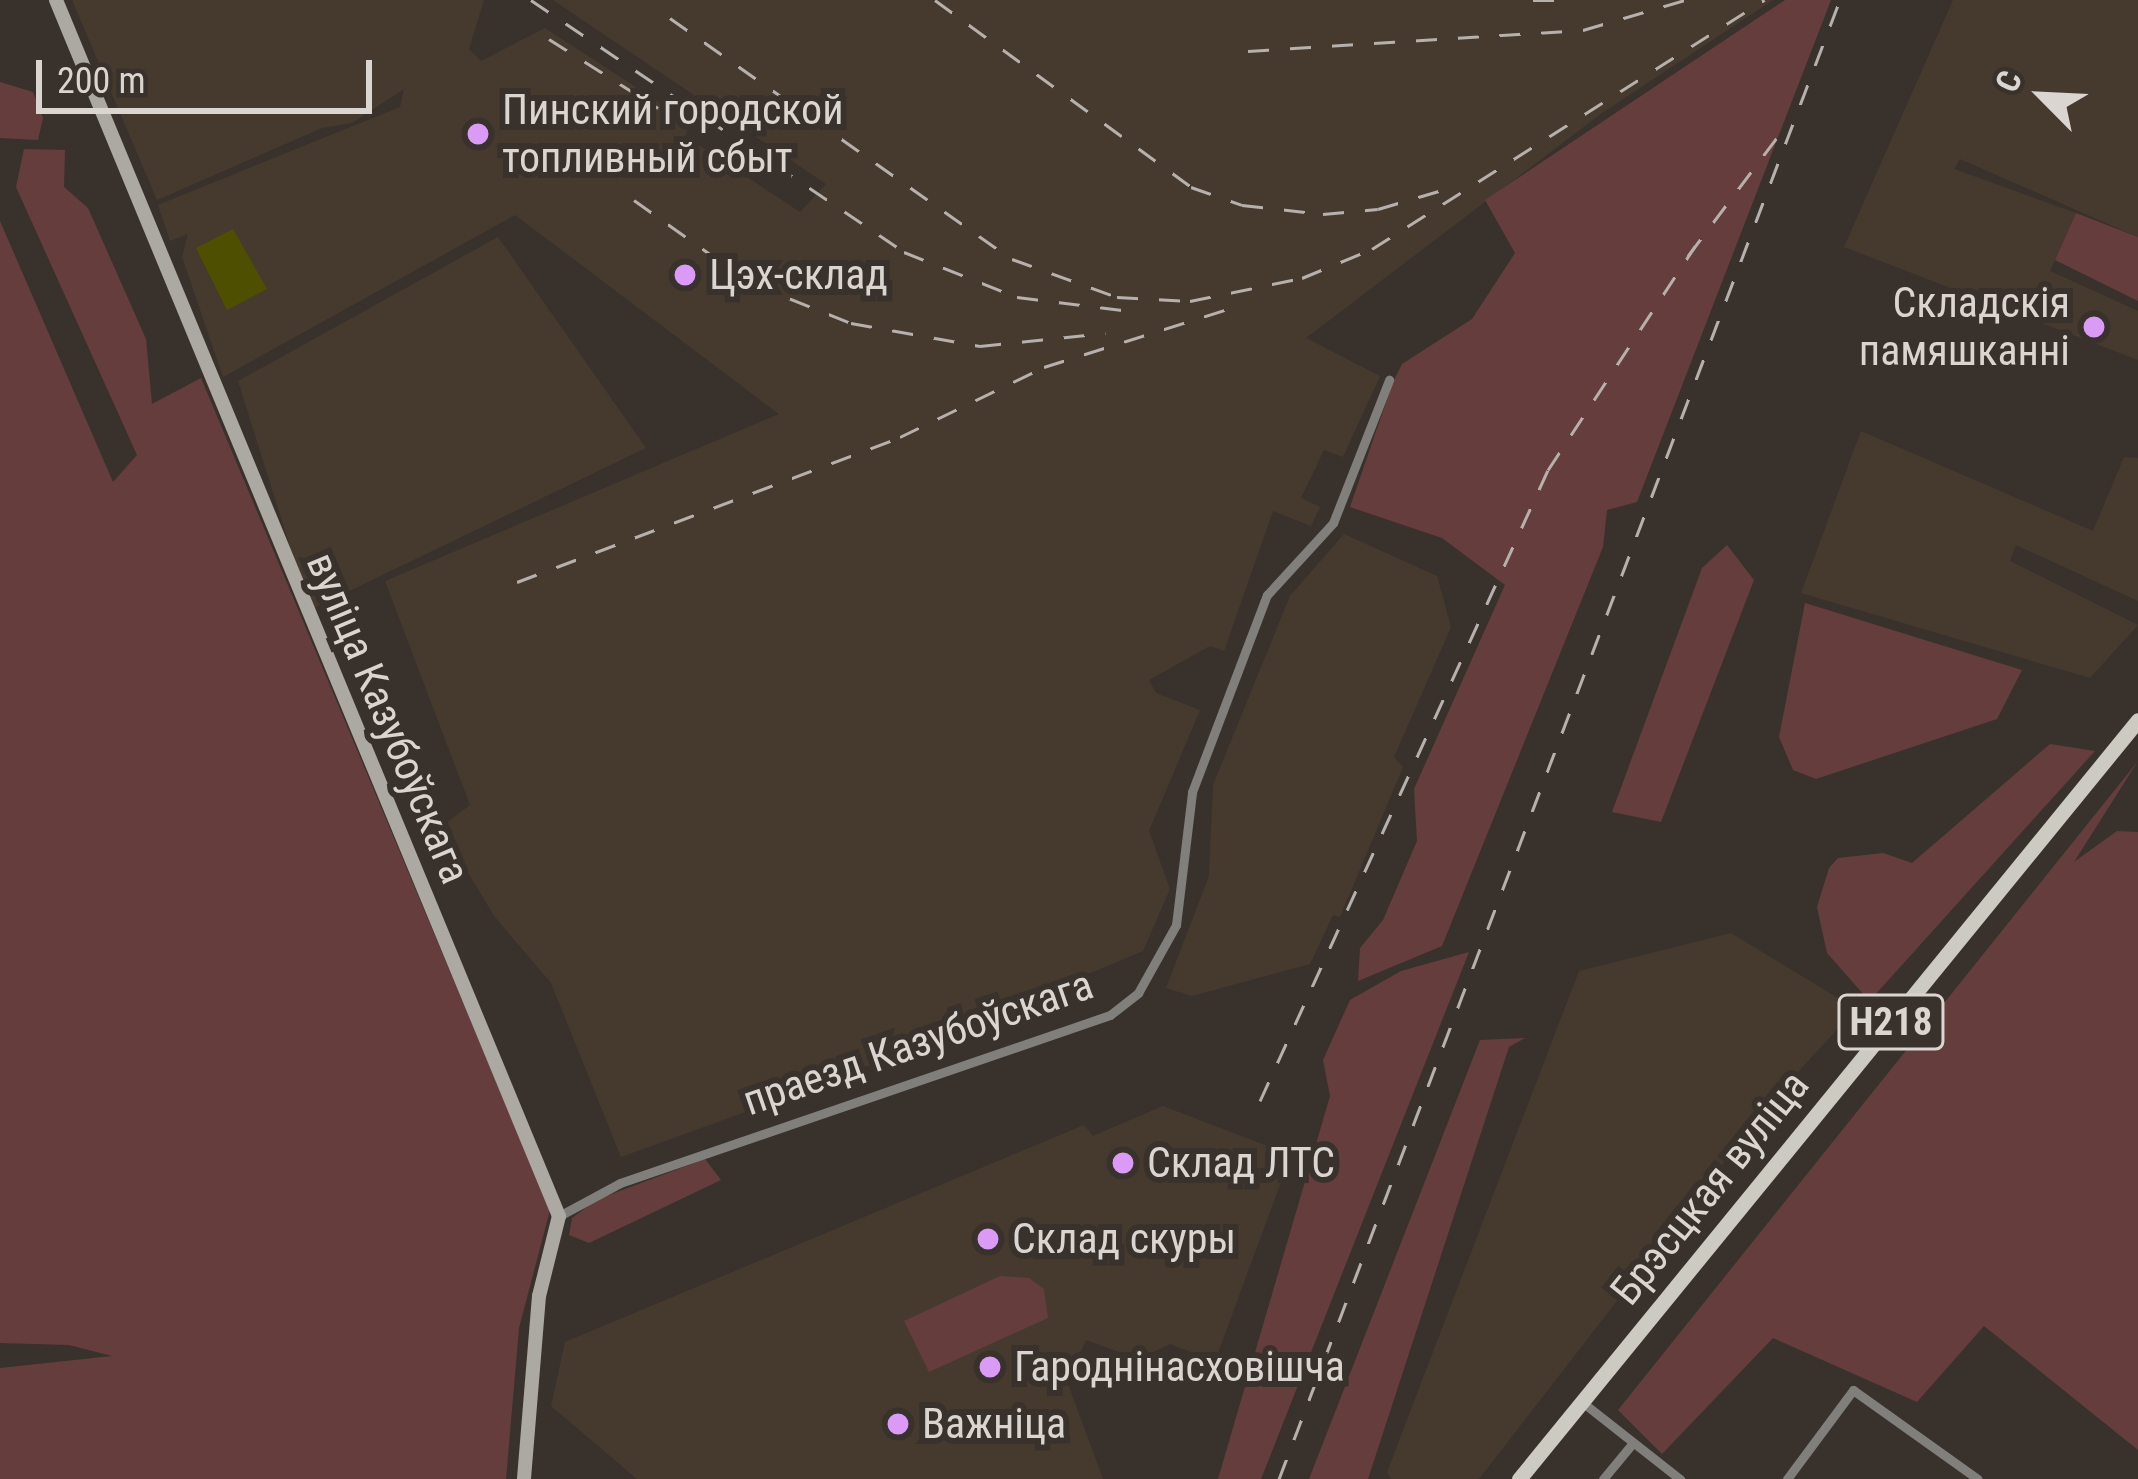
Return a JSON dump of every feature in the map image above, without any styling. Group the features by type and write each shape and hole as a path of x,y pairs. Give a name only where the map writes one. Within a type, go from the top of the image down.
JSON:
{"main road":[{"name":"Брэсцкая вуліца","path":"1520,1479 2138,719"}],"street":[{"name":"вуліца Казубоўскага","path":"56,0 559,1216"},
{"name":"праезд Казубоўскага","path":"559,1216 620,1183 1110,1015 1138,993 1176,925 1192,792 1267,595 1333,523 1389,380"},
{"path":"524,1479 539,1296 559,1216"},
{"path":"1786,1479 1853,1390 1978,1479"},
{"path":"1582,1402 1680,1479"},
{"path":"1603,1479 1632,1444"}],"shaded area":[{"path":"72,0 484,0 469,49 481,61 545,28 691,123 685,136 800,212 826,184 553,0 1773,0 1602,113 1306,338 1380,376 1343,457 1324,450 1301,498 1320,507 1311,526 1273,511 1224,651 1210,646 1149,680 1156,693 1200,710 1149,831 1170,889 1143,951 850,1074 621,1157 551,983 494,916 441,827 470,805 385,581 779,414 515,215 223,377 182,257 188,234 170,241 158,205 400,107 404,89 352,123 322,128 157,200"},
{"path":"1785,0 1831,0 1637,502 1607,510 1603,547 1442,946 1358,981 1360,948 1383,920 1417,841 1414,789 1505,585 1442,538 1350,507 1393,382 1402,364 1472,319 1515,253 1485,200"},
{"path":"1953,0 2138,0 2138,237 1960,159 1954,169 2076,213 2050,271 2138,311 2138,360 1844,247"},
{"path":"0,82 33,92 43,118 38,140 0,138"},
{"path":"24,149 65,150 64,187 88,208 146,339 152,404 201,378 550,1210 519,1328 506,1479 0,1479 0,1368 112,1356 69,1345 0,1343 0,221 113,482 137,455 16,187"},
{"path":"2076,213 2138,237 2138,301 2055,260"},
{"path":"233,229 267,289 227,310 196,248"},
{"path":"498,237 646,448 310,610 238,381"},
{"path":"1861,431 2093,531 2124,457 2138,458 2138,601 2016,545 2010,561 2138,625 2090,678 1801,593"},
{"path":"1344,534 1437,576 1451,627 1394,757 1403,767 1340,917 1333,915 1310,964 1192,996 1166,988 1209,876 1213,785 1290,596"},
{"path":"1727,545 1754,580 1661,822 1612,812 1702,568"},
{"path":"1805,603 2022,670 1997,719 1816,779 1793,770 1779,737"},
{"path":"2050,744 2095,751 1874,996 1864,995 1827,953 1817,907 1829,868 1838,858 1883,853 1912,863"},
{"path":"2138,761 2074,862 2117,831 2138,832 2138,1450 1984,1326 1917,1402 1773,1338 1662,1454 1618,1410"},
{"path":"1731,933 1856,1009 1774,1098 1479,1479 1391,1479 1387,1472 1579,971"},
{"path":"1469,952 1261,1479 1218,1479 1330,1096 1323,1060 1350,1000 1401,971"},
{"path":"1525,1038 1509,1047 1368,1479 1309,1479 1480,1040"},
{"path":"1163,1106 1291,1155 1215,1361 1170,1344 1139,1359 1086,1340 1067,1381 1103,1479 637,1479 551,1406 565,1342 1084,1125 1093,1136"},
{"path":"705,1159 721,1180 589,1243 569,1235 572,1218 596,1200"},
{"path":"1000,1276 1029,1278 1044,1289 1048,1318 929,1372 904,1321"}],"railway":[{"path":"531,0 904,252 1017,297 1130,311"},
{"path":"935,0 1191,187 1242,205 1323,214 1378,209 1449,188"},
{"path":"1533,0 1569,0"},
{"path":"1248,51 1583,30 1685,0"},
{"path":"670,18 1012,259 1117,297 1190,301 1302,278 1372,249 1765,0"},
{"path":"1279,1479 1840,0"},
{"path":"549,39 658,108"},
{"path":"1688,256 1778,136"},
{"path":"634,200 751,283 851,323 980,346 1105,333"},
{"path":"1260,1101 1548,470 1695,246"},
{"path":"517,582 900,437 1044,367 1234,307"}],"place":[{"name":"Пинский городской топливный сбыт","path":"478,134"},
{"name":"Цэх-склад","path":"685,275"},
{"name":"Складскія памяшканні","path":"2094,327"},
{"name":"Склад ЛТС","path":"1123,1163"},
{"name":"Склад скуры","path":"988,1239"},
{"name":"Гароднінасховішча","path":"990,1367"},
{"name":"Важніца","path":"898,1424"}]}
